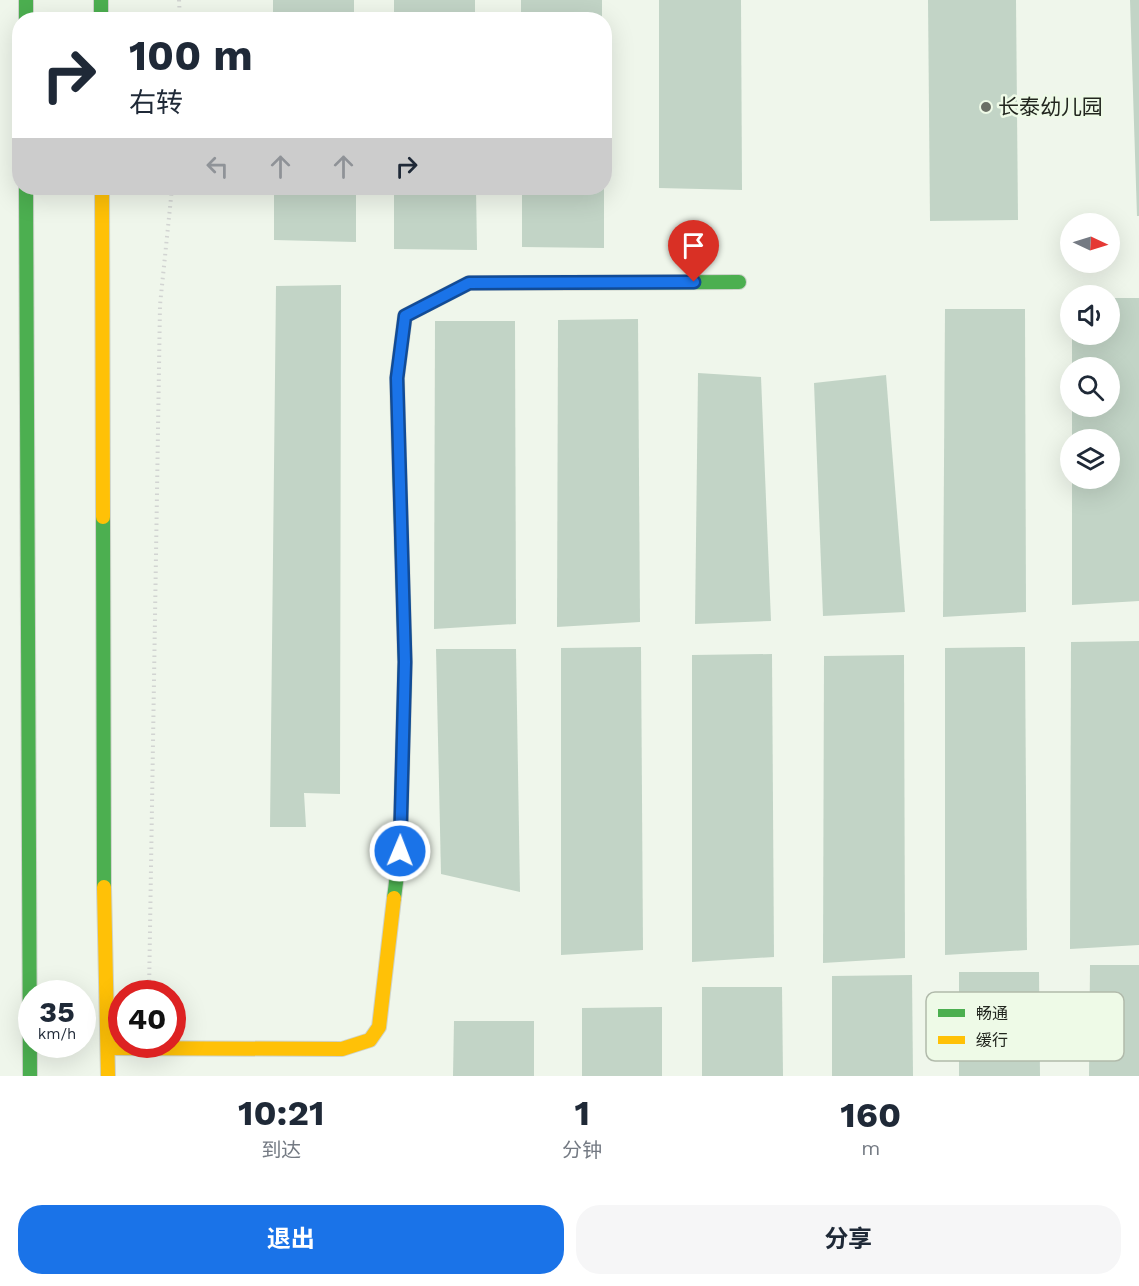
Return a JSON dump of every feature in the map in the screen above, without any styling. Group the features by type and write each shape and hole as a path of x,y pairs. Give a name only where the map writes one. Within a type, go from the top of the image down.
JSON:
{"main road":[{"path":"26,195 30,1076"},
{"path":"102,195 104,918 108,1048"},
{"path":"186,1048 342,1049 370,1040 379,1027 400,851 405,662 397,378 405,316 469,283 739,282"},
{"path":"108,1058 108,1076"}],"path":[{"path":"149,980 160,305 171,195"}],"building":[{"path":"273,0 354,0 354,12 273,12"},
{"path":"394,0 475,0 475,12 394,12"},
{"path":"521,0 602,0 602,12 521,12"},
{"path":"659,0 741,0 742,190 659,188"},
{"path":"928,0 1016,0 1018,220 930,221"},
{"path":"1130,0 1139,0 1139,216 1137,216"},
{"path":"274,195 356,195 356,242 274,240"},
{"path":"394,195 476,195 477,250 394,249"},
{"path":"522,195 604,195 604,248 522,247"},
{"path":"341,285 340,794 304,793 306,827 270,827 276,286"},
{"path":"1120,298 1139,298 1139,601 1072,605 1072,489 1120,489 1120,429 1072,429 1072,417 1120,417 1120,357 1072,357 1072,345 1120,345"},
{"path":"945,309 1025,309 1026,612 943,617"},
{"path":"638,319 640,622 557,627 558,320"},
{"path":"435,321 515,321 516,624 434,629"},
{"path":"698,373 761,377 771,621 695,624"},
{"path":"886,375 905,612 823,616 814,383"},
{"path":"1139,641 1139,945 1070,949 1071,642"},
{"path":"641,647 643,950 561,955 561,648"},
{"path":"1025,647 1027,950 945,955 945,648"},
{"path":"436,649 516,649 520,892 441,874"},
{"path":"772,654 774,957 692,962 692,655"},
{"path":"904,655 905,958 823,963 824,656"},
{"path":"1090,965 1139,965 1139,1076 1089,1076 1089,1061 1124,1061 1124,992 1090,992"},
{"path":"959,972 1039,972 1039,992 959,992"},
{"path":"912,975 913,1076 832,1076 832,976"},
{"path":"702,987 782,987 783,1076 702,1076"},
{"path":"662,1007 662,1076 582,1076 582,1008"},
{"path":"454,1021 534,1021 534,1076 453,1076"},
{"path":"959,1061 1040,1061 1040,1076 959,1076"}],"traffic: fast":[{"path":"26,0 26,12"},
{"path":"101,0 101,12"},
{"path":"26,195 30,1076"},
{"path":"517,283 739,282"},
{"path":"394,898 400,851 405,662 399,456"},
{"path":"103,517 104,887"}],"traffic: slow":[{"path":"102,195 103,517"},
{"path":"399,456 397,378 405,316 469,283 517,283"},
{"path":"104,887 108,1076"},
{"path":"186,1048 342,1049 370,1040 379,1027 394,898"}],"place":[{"name":"长泰幼儿园","path":"986,107"}],"route":[{"path":"400,851 405,662 397,378 405,316 469,283 694,282"}]}
